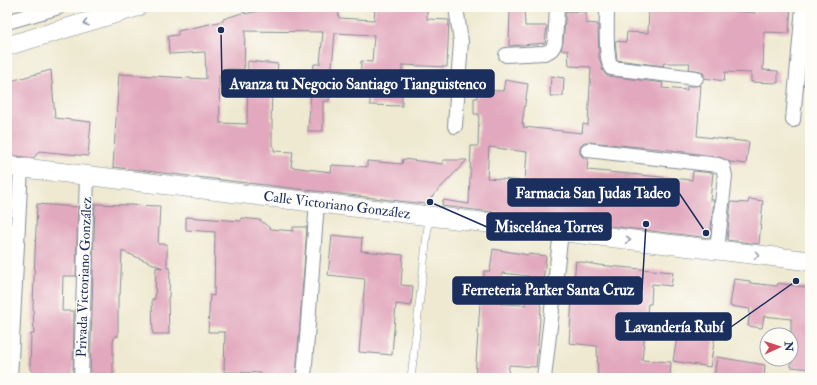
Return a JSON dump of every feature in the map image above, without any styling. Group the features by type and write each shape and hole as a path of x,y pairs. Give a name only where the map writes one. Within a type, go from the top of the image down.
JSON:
{"main road":[{"path":"7,46 137,7"},
{"name":"Calle Victoriano González","path":"14,167 810,261"}],"street":[{"path":"7,22 59,7"},
{"path":"455,126 461,42 456,7"},
{"path":"506,55 544,53 550,51 554,47 555,42 557,7"},
{"path":"607,7 610,68 696,78"},
{"path":"793,120 805,41 803,7"},
{"path":"588,150 718,165 723,168 725,176 717,250"},
{"path":"10,378 14,167"},
{"name":"Privada Victoriano González","path":"81,378 87,176"},
{"path":"304,378 317,202"},
{"path":"544,378 561,232"}],"lane":[{"path":"411,378 429,216"}],"building":[{"path":"275,7 338,7 339,18 374,20 375,7 427,7 427,19 449,20 447,67 402,65 402,106 370,105 370,94 360,93 361,61 372,62 374,35 335,33 329,101 323,101 323,131 308,131 311,93 272,92 272,146 274,146 274,151 293,152 291,167 331,172 332,165 367,167 367,161 402,164 403,159 443,164 443,160 467,160 425,204 113,167 119,74 206,79 205,52 169,54 168,36 178,35 178,31 223,21 223,19 245,12 245,14","holes":["245,31 323,32 320,64 314,64 312,81 276,80 278,64 248,61 247,124 220,123 219,76 221,76 221,69 244,69"]},
{"path":"510,7 524,7 525,26 547,26 545,43 509,46"},
{"path":"649,7 702,7 755,13 755,7 791,7 789,33 764,32 763,70 778,71 778,83 751,82 751,73 725,72 724,81 704,78 704,74 701,71 689,69 690,63 664,63 663,66 617,60 615,41 626,42 627,32 648,33"},
{"path":"566,11 586,12 586,23 598,24 599,57 603,71 606,75 663,83 662,88 687,90 687,86 701,85 697,136 749,142 746,164 730,162 719,157 670,150 589,142 584,142 581,145 580,154 588,159 587,170 692,180 693,171 713,173 710,200 714,200 710,238 442,206 443,200 469,204 471,146 478,146 479,114 474,114 474,98 477,98 478,90 503,91 505,80 528,84 522,124 524,124 523,127 582,133 583,124 588,125 591,67 569,66 568,50 561,50","holes":["489,147 527,152 525,181 487,178"]},
{"path":"51,70 55,118 91,122 88,156 39,151 34,158 7,155 7,82"},
{"path":"551,76 564,78 563,96 550,96"},
{"path":"749,199 763,201 759,244 727,240 731,202 748,203"},
{"path":"37,204 78,207 76,276 63,276 62,311 74,311 73,378 36,377 30,369 31,334 34,334 33,304"},
{"path":"95,204 160,206 158,244 167,244 167,268 170,268 168,297 169,334 153,334 152,299 155,299 156,267 163,268 122,251 120,295 118,295 118,336 114,337 113,340 113,378 90,378"},
{"path":"186,217 241,221 241,218 260,220 271,229 293,231 293,227 307,227 296,378 261,378 261,373 224,372 225,332 208,332 210,295 214,296 215,232 186,230"},
{"path":"332,235 362,238 361,251 403,255 401,285 413,286 411,306 396,304 392,355 359,352 365,279 328,275"},
{"path":"493,249 528,255 546,256 540,306 536,367 509,365 508,378 475,378 480,303 482,303 484,271 490,271","holes":["502,273 528,276 525,305 501,304"]},
{"path":"576,261 598,265 673,272 671,286 652,284 651,304 648,304 642,360 671,362 670,378 598,378 597,346 569,343"},
{"path":"734,279 750,281 750,283 777,286 778,283 810,288 810,369 791,367 799,367 799,327 791,327 791,319 764,316 762,327 748,326 750,309 730,306"},
{"path":"679,325 716,330 710,367 673,361"},
{"path":"717,357 759,364 759,367 765,367 764,378 714,378"}],"place":[{"name":"Avanza tu Negocio Santiago Tianguistenco","path":"221,30"},
{"name":"Miscelánea Torres","path":"430,202"},
{"name":"Ferreteria Parker Santa Cruz","path":"646,224"},
{"name":"Farmacia San Judas Tadeo","path":"706,233"},
{"name":"Lavandería Rubí","path":"796,281"}]}
